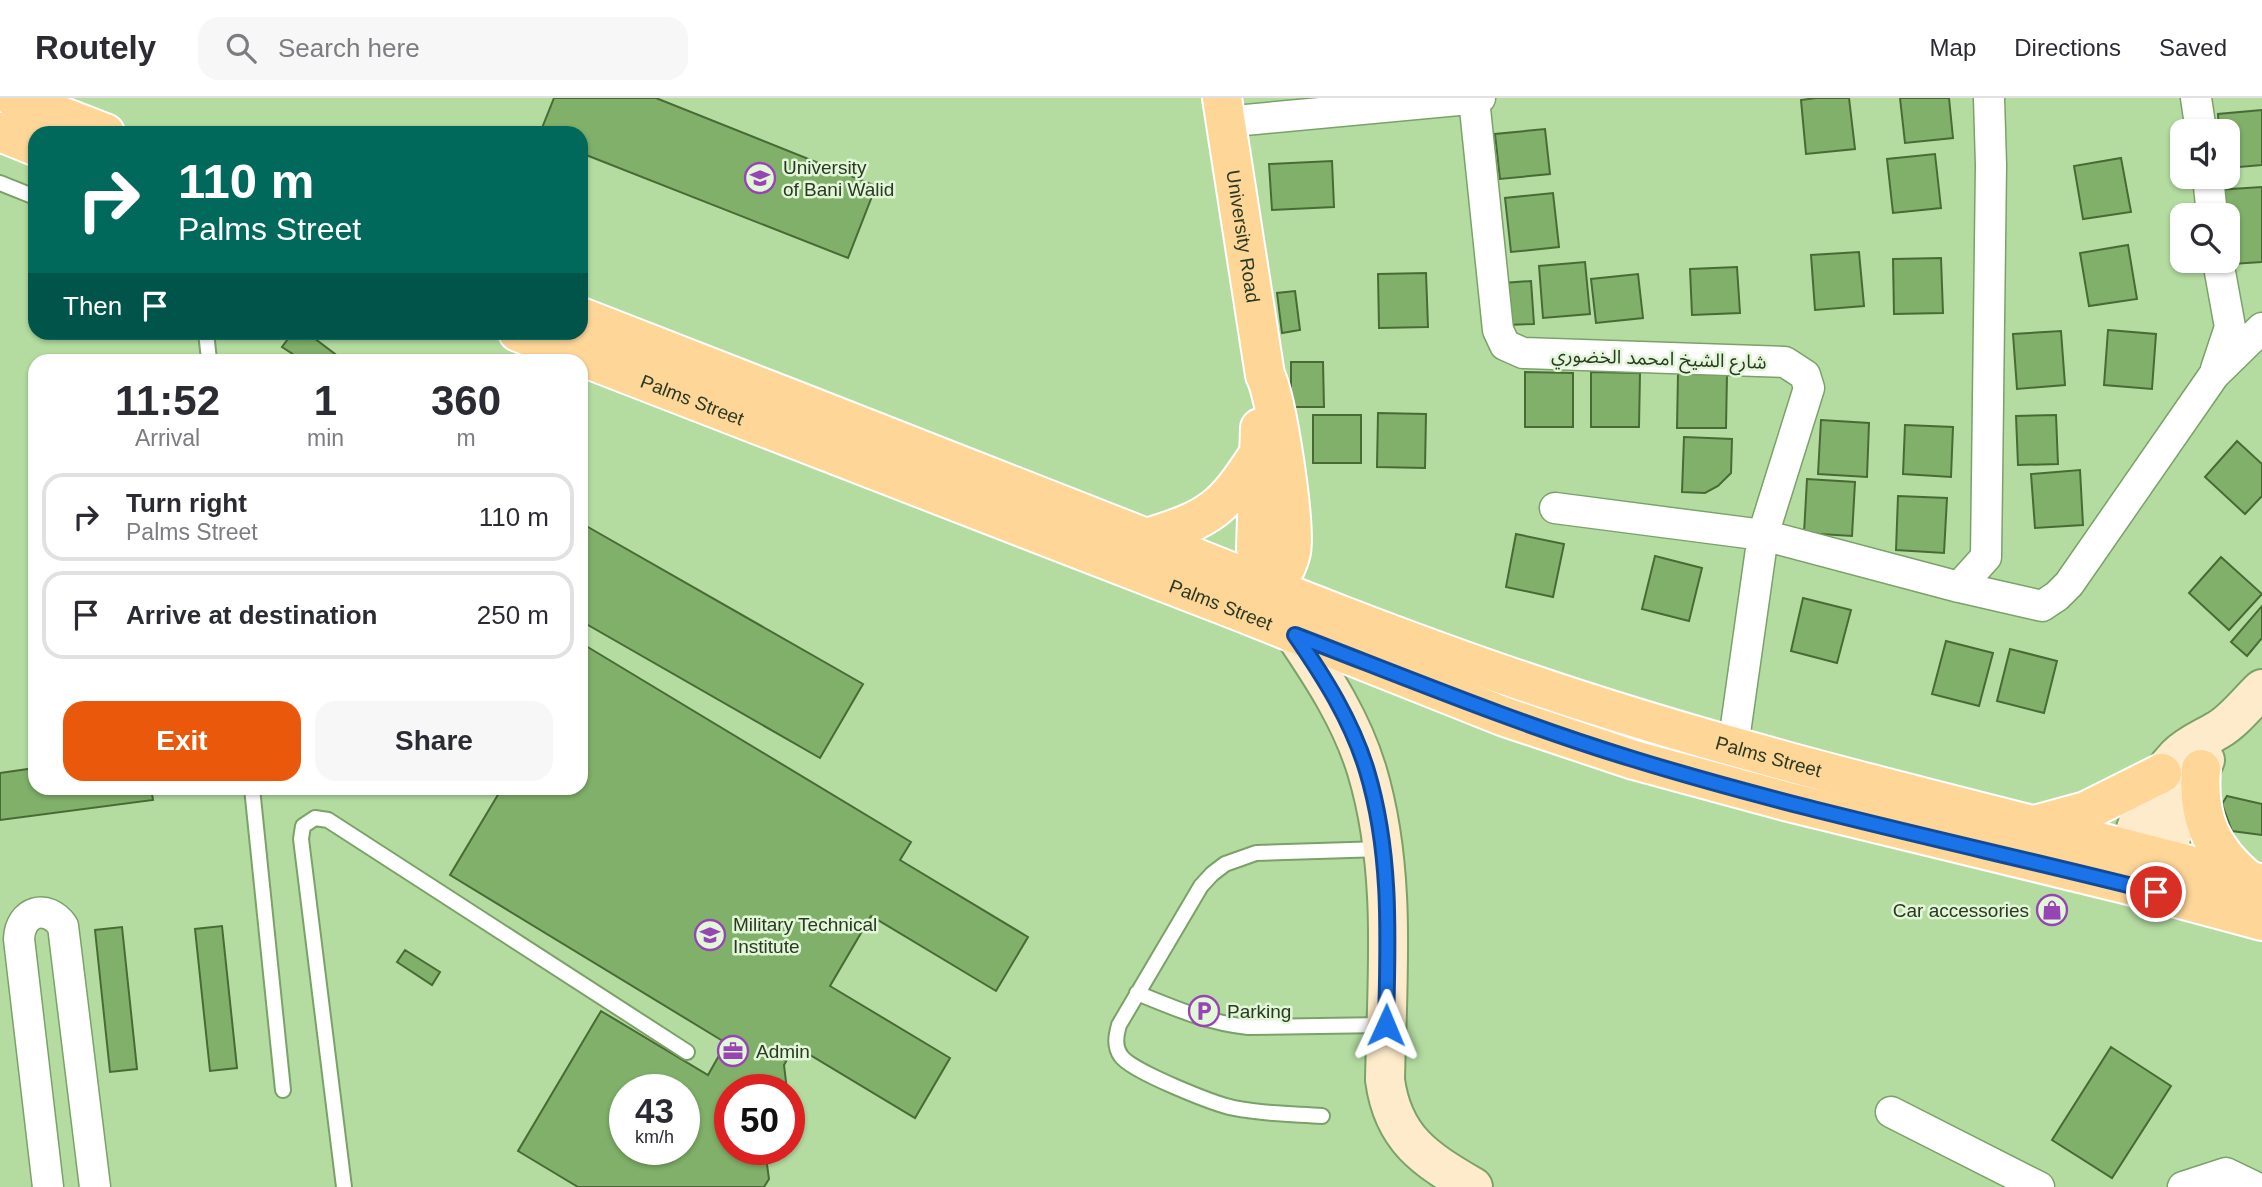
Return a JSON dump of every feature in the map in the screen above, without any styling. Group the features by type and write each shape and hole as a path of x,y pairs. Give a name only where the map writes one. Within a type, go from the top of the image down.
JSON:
{"main road":[{"path":"14,98 87,126"},
{"name":"University Road","path":"1223,110 1292,529 1288,563 1259,602 1241,612"},
{"path":"0,132 28,143"},
{"name":"Palms Street","path":"588,320 1368,627 1525,682 1733,747 2033,826 2262,921"},
{"name":"Palms Street","path":"539,340 575,354"},
{"name":"Palms Street","path":"588,359 1505,717 1634,760 1785,801 2142,872 2255,882"},
{"name":"University Road","path":"1265,375 1260,397 1256,548 1271,589 1295,635"},
{"path":"1147,538 1179,528 1215,510 1239,484 1260,452"},
{"path":"1292,529 1308,569 1320,586 1334,602 1368,627"},
{"path":"1295,635 1336,698 1353,733 1367,771 1384,849 1388,903 1385,1080 1394,1118 1417,1150 1473,1187"},
{"path":"2142,872 2150,795 2162,773 2188,746 2218,730 2262,690"},
{"path":"2142,872 2183,806 2218,730"},
{"path":"2201,769 2199,790 2208,832 2231,867 2255,882"},
{"path":"2033,826 2085,811 2162,773"}],"street":[{"path":"1223,110 1480,98"},
{"path":"1959,587 1986,557 1989,98"},
{"path":"2196,98 2200,119"},
{"name":"شارع الشيخ امحمد الخضوري","path":"1474,99 1498,330 1505,345 1523,353 1786,362 1805,375 1809,388 1763,535 1733,747"},
{"path":"2214,375 2230,327 2220,273"},
{"path":"1555,508 1763,535 2042,606 2069,584 2214,375 2262,328"},
{"path":"48,1187 19,939 24,921 31,915 40,913 50,914 63,926 95,1187"},
{"path":"1891,1112 2039,1187"},
{"path":"2183,1187 2226,1173 2256,1182"}],"lane":[{"path":"0,183 28,194"},
{"path":"253,795 283,1090"},
{"path":"344,1187 301,839 303,826 314,818 328,820 687,1052"},
{"path":"1322,1116 1232,1108 1127,1063 1116,1045 1116,1035 1137,993 1201,886 1225,864 1255,853 1384,849"},
{"path":"1137,993 1199,1018 1232,1025 1386,1025"}],"building":[{"name":"University of Bani Walid","path":"554,98 656,98 876,186 848,258 588,156 588,126 543,126"},
{"path":"1849,98 1855,149 1806,154 1801,100"},
{"path":"1900,98 1949,98 1953,138 1905,143"},
{"path":"2262,110 2262,165 2240,167 2240,119 2218,119 2218,114"},
{"path":"1545,129 1550,174 1500,179 1495,134"},
{"path":"1935,154 1941,208 1893,213 1887,159"},
{"path":"2121,158 2131,212 2083,219 2074,166"},
{"path":"1332,161 1334,207 1272,210 1269,164"},
{"path":"2262,187 2262,262 2240,263 2240,203 2217,203 2216,190"},
{"path":"1553,193 1559,247 1511,252 1505,198"},
{"path":"2128,245 2137,299 2089,306 2080,253"},
{"path":"1859,252 1864,306 1815,310 1811,255"},
{"path":"1941,258 1943,313 1894,314 1893,259"},
{"path":"1585,262 1590,314 1543,318 1539,266"},
{"path":"1737,267 1740,313 1692,315 1690,269"},
{"path":"1426,273 1428,327 1379,328 1378,274"},
{"path":"1638,274 1643,318 1596,323 1591,279"},
{"path":"1531,281 1534,324 1507,325 1503,283"},
{"path":"1295,291 1300,330 1282,333 1277,293"},
{"path":"2108,330 2156,334 2152,389 2104,385"},
{"path":"2061,331 2065,385 2017,389 2013,334"},
{"path":"287,340 317,340 335,354 293,354 282,347"},
{"path":"1291,362 1323,362 1324,407 1291,407"},
{"path":"1525,372 1573,373 1573,427 1525,427"},
{"path":"1591,372 1640,373 1639,427 1591,427"},
{"path":"1678,374 1727,374 1726,428 1677,428"},
{"path":"1378,413 1426,414 1425,468 1377,467"},
{"path":"1313,415 1361,415 1361,463 1313,463"},
{"path":"2056,415 2058,464 2018,465 2016,416"},
{"path":"1821,420 1869,423 1867,477 1818,474"},
{"path":"1905,425 1953,427 1951,477 1903,474"},
{"path":"1684,437 1732,439 1731,473 1718,486 1705,493 1682,492"},
{"path":"2237,441 2262,464 2262,496 2245,514 2205,477"},
{"path":"2080,470 2083,525 2035,528 2031,474"},
{"path":"1807,479 1855,482 1852,536 1804,533"},
{"path":"1898,496 1947,498 1944,553 1896,550"},
{"path":"588,527 863,684 820,758 588,625"},
{"path":"1516,534 1564,544 1553,597 1506,587"},
{"path":"1655,556 1702,568 1689,621 1642,609"},
{"path":"2221,557 2262,594 2229,630 2189,593"},
{"path":"1803,598 1851,610 1837,663 1791,651"},
{"path":"2262,606 2262,638 2247,656 2231,642"},
{"path":"1946,641 1993,653 1979,706 1932,694"},
{"path":"588,647 911,842 900,860 1028,937 996,991 871,916 830,986 950,1058 915,1118 795,1046 784,1065 785,1074 714,1074 714,1165 767,1165 769,1179 764,1187 578,1187 518,1151 601,1011 708,1075 726,1043 450,875 498,795 588,795"},
{"path":"2010,649 2057,661 2044,713 1997,701"},
{"path":"28,769 28,795 152,795 153,800 0,820 0,773"},
{"path":"2227,796 2262,804 2262,835 2232,831 2222,804"},
{"path":"222,926 237,1068 210,1071 195,929"},
{"path":"122,927 137,1069 110,1072 95,930"},
{"path":"405,950 440,972 432,985 397,962"},
{"path":"2111,1047 2171,1086 2112,1178 2052,1140"}],"place":[{"name":"University of Bani Walid","path":"760,178"},
{"name":"Car accessories","path":"2052,910"},
{"name":"Military Technical Institute","path":"710,935"},
{"name":"Parking","path":"1204,1011"},
{"name":"Admin","path":"733,1051"}],"route":[{"path":"1386,1025 1388,903 1384,849 1376,809 1367,771 1353,733 1336,698 1295,635 1505,717 1634,760 1785,801 2156,892"}]}
